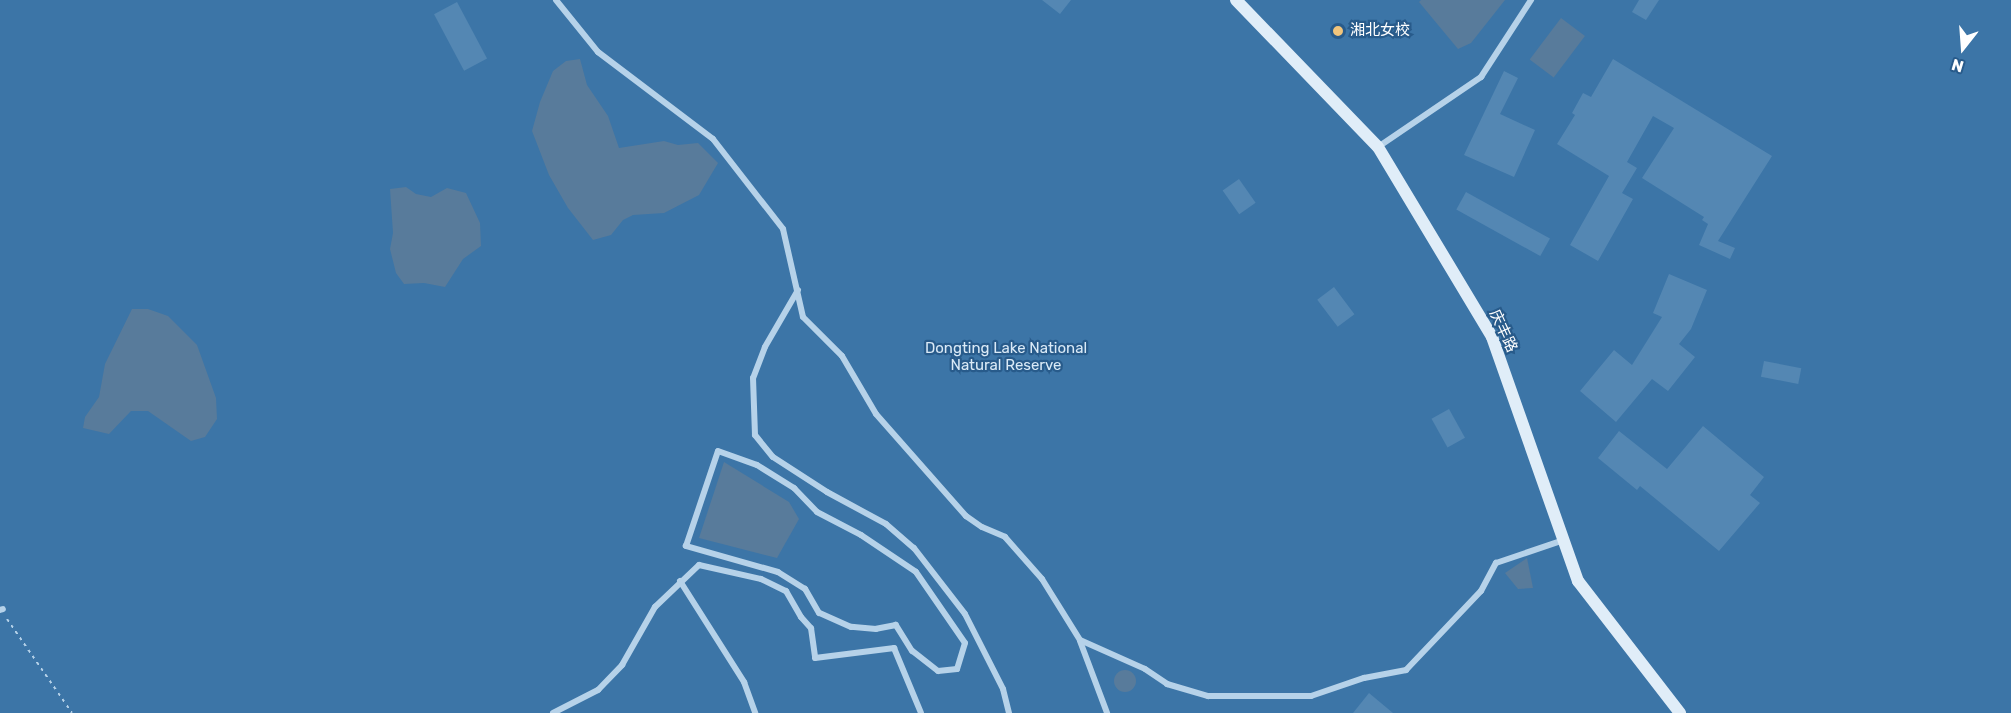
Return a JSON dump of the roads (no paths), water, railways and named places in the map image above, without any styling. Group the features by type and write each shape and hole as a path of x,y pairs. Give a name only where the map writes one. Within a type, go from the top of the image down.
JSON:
{"street":[{"path":"556,0 598,52 713,139 783,229 803,317 842,356 876,414 966,516 1005,537 1042,579 1080,640 1107,713"},
{"name":"庆丰路","path":"1236,0 1378,147 1492,337 1578,581 1680,713"},
{"path":"1378,147 1481,77 1531,0"},
{"path":"798,290 765,347 753,378 755,435 773,458 827,492 886,524 914,548 965,614 1003,689 1009,713"},
{"path":"718,451 758,465 794,488 817,512 861,536 916,572 964,644 957,669 938,671 912,651 896,625 876,629 851,627 819,613 805,589 778,572 686,546 718,451"},
{"path":"1080,640 1145,669 1167,684 1208,696 1311,696 1364,678 1406,670 1481,591 1496,563 1564,540"},
{"path":"553,713 598,690 622,665 655,607 699,565 761,579 786,591 801,617 812,628 815,658 894,648 921,713"},
{"path":"680,581 744,682 755,713"}],"place":[{"name":"湘北女校","path":"1338,31"}],"park label":[{"name":"Dongting Lake National Natural Reserve","path":"1006,356"}]}
